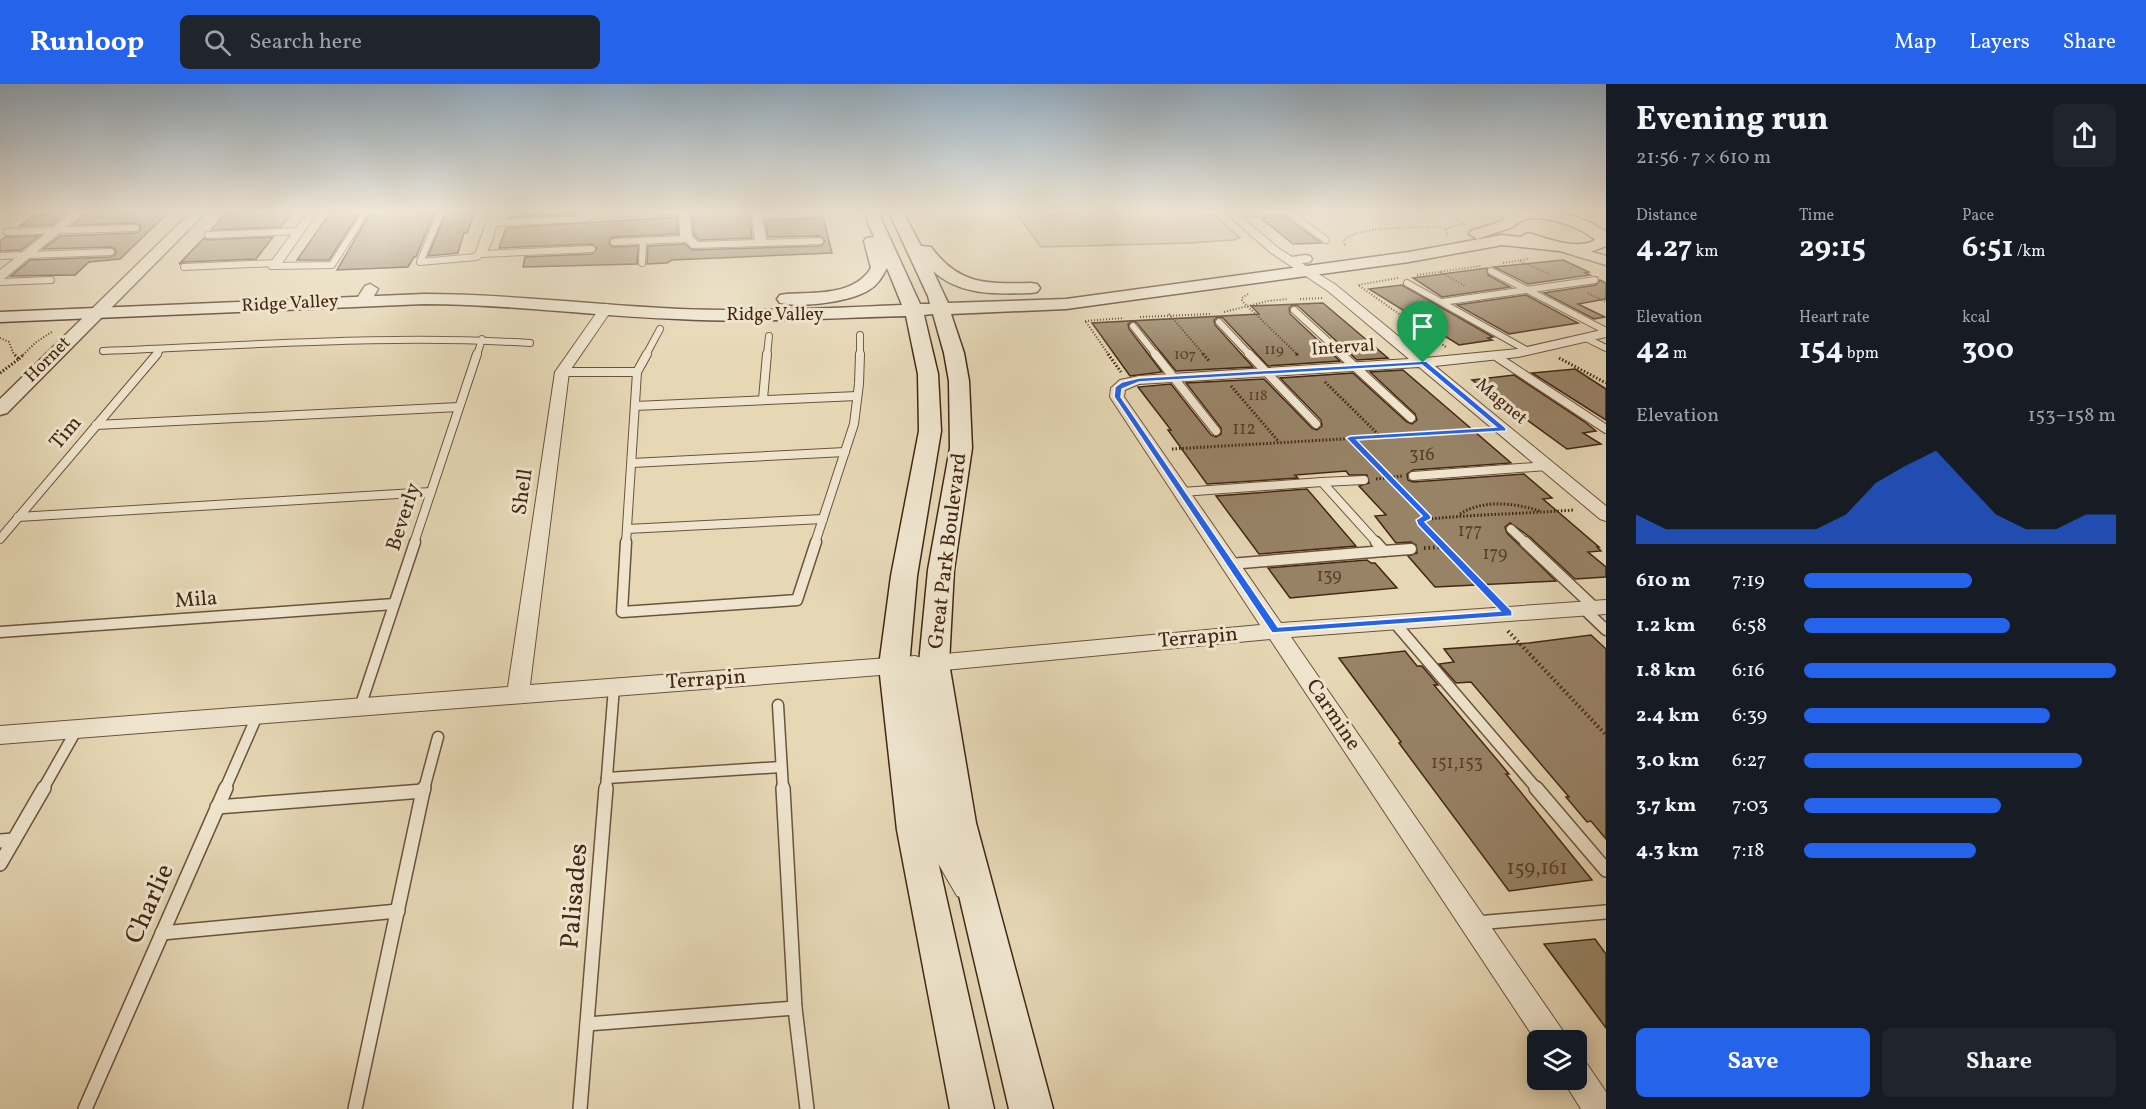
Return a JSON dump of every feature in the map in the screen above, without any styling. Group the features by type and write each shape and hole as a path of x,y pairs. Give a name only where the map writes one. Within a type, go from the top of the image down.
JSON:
{"main road":[{"path":"758,302 851,291 872,282 879,268 876,258"},
{"name":"Great Park Boulevard","path":"897,258 954,353 959,381 961,448 941,570 934,663 959,823 1031,1109"},
{"name":"Great Park Boulevard","path":"910,258 925,304 930,430 904,576 894,666 914,830 972,1109"},
{"path":"929,258 948,277 986,288 1053,288"},
{"name":"Ridge Valley","path":"0,307 102,307 539,290 704,301 1066,304 1339,258"},
{"name":"Ridge Valley","path":"367,295 483,299 677,314 752,316 925,304 1053,288 1368,258"},
{"name":"Ridge Valley","path":"0,317 102,307"}],"street":[{"path":"0,276 22,258"},
{"name":"Hornet","path":"0,408 152,258"},
{"path":"275,265 280,258"},
{"name":"Magnet","path":"1289,258 1332,288 1602,512"},
{"name":"Shell","path":"518,695 562,372 607,308"},
{"name":"Interval","path":"1123,385 1174,378 1497,357 1606,332"},
{"name":"Carmine","path":"1123,385 1117,397 1546,1030"},
{"name":"Terrapin","path":"934,663 1275,631 1595,608"},
{"path":"894,666 915,664 945,853 981,911"},
{"name":"Terrapin","path":"0,735 894,666"},
{"path":"1586,1090 1599,1109"}],"lane":[{"path":"184,267 332,265 337,258"},
{"path":"422,258 420,262 460,258"},
{"path":"642,258 642,263"},
{"path":"1491,271 1606,332"},
{"path":"0,282 51,280"},
{"path":"1442,302 1595,280"},
{"path":"1407,283 1534,350"},
{"path":"1294,310 1411,418"},
{"path":"1219,322 1316,424"},
{"path":"1133,326 1216,431"},
{"path":"660,329 637,372 622,612 797,600 854,424 860,335"},
{"path":"763,399 768,336"},
{"path":"1587,338 1606,348"},
{"path":"103,351 364,340 482,339 530,343"},
{"name":"Beverly","path":"360,707 482,339"},
{"name":"Tim","path":"0,539 160,350"},
{"path":"1497,357 1606,429"},
{"path":"562,372 637,372"},
{"path":"635,406 857,396"},
{"path":"96,425 459,407"},
{"path":"632,463 845,452"},
{"path":"1413,476 1547,466"},
{"path":"1182,492 1364,480"},
{"path":"1322,482 1384,551"},
{"path":"18,518 431,492"},
{"path":"627,529 823,519"},
{"path":"1511,529 1595,608 1606,630"},
{"path":"1230,564 1411,549"},
{"name":"Mila","path":"0,632 394,604"},
{"path":"1394,622 1606,870"},
{"name":"Palisades","path":"580,1109 614,687"},
{"path":"778,705 795,1008 807,1109"},
{"name":"Charlie","path":"85,1109 257,716"},
{"path":"0,864 77,729"},
{"path":"355,1109 423,791 438,737"},
{"path":"607,778 781,767"},
{"path":"217,807 423,791"},
{"path":"0,841 14,840"},
{"path":"162,933 398,911"},
{"path":"1473,923 1606,912"},
{"path":"587,1024 795,1008"}],"path":[{"path":"1520,260 1568,284"},
{"path":"1440,272 1484,296"},
{"path":"1251,291 1242,298 1242,301 1380,436"},
{"path":"1169,314 1279,442"},
{"path":"1410,321 1463,314"},
{"path":"1096,315 1084,318 1123,385"},
{"path":"0,373 55,329"},
{"path":"0,338 9,342 15,357 19,359"},
{"path":"1534,350 1606,383"},
{"path":"1154,450 1503,429"},
{"path":"1350,438 1428,518"},
{"path":"1364,480 1413,476"},
{"path":"1460,514 1470,508 1486,505 1523,507 1542,512"},
{"path":"1602,512 1542,512 1492,516 1460,514 1428,518 1421,520 1421,523 1606,735"}],"building":[{"path":"121,258 89,262 75,275 11,276 30,260"},
{"path":"185,258 257,258 184,262 179,264"},
{"path":"299,258 330,258 329,260 297,260"},
{"path":"344,258 414,258 408,267 337,270"},
{"path":"525,258 637,258 637,264 523,267"},
{"path":"647,258 722,258 672,260 667,263 647,264"},
{"path":"1563,260 1589,272 1585,273 1590,275 1528,284 1494,267"},
{"path":"1487,268 1488,275 1510,287 1442,297 1413,278"},
{"path":"1600,280 1606,283 1606,299 1578,304 1605,317 1594,319 1544,293 1596,285"},
{"path":"1402,285 1493,337 1488,338 1492,340 1459,345 1369,289"},
{"path":"1526,295 1578,323 1509,334 1457,305"},
{"path":"1323,303 1388,358 1357,360 1298,306 1293,305 1289,308 1290,314 1340,361 1268,366 1223,318 1218,317 1214,320 1215,325 1253,367 1176,371 1133,321 1128,324 1129,329 1162,372 1130,376 1092,323 1259,314 1251,306"},
{"path":"1575,369 1606,389 1606,420 1532,373"},
{"path":"1403,370 1511,463 1413,470 1407,474 1408,480 1413,482 1524,474 1552,498 1543,499 1599,547 1597,547 1601,551 1588,552 1606,567 1606,577 1575,579 1530,537 1510,523 1505,527 1507,533 1556,581 1435,587 1408,556 1417,553 1416,545 1411,542 1396,543 1375,516 1386,515 1359,486 1369,483 1367,475 1349,475 1346,471 1295,475 1298,478 1207,484 1168,430 1171,430 1138,387 1171,384 1211,435 1216,437 1221,434 1221,428 1186,383 1264,379 1312,428 1317,430 1322,426 1321,420 1280,378 1353,373 1412,424 1417,420 1415,414 1370,372"},
{"path":"1514,375 1585,422 1596,431 1583,433 1601,444 1567,449 1472,380"},
{"path":"1307,489 1356,546 1259,554 1216,496"},
{"path":"1367,560 1375,563 1397,588 1290,598 1268,568"},
{"path":"1591,635 1606,649 1606,839 1591,821 1587,822 1566,797 1569,797 1471,682 1456,683 1439,664 1454,662 1444,649 1529,643"},
{"path":"1405,651 1417,666 1422,666 1438,685 1434,685 1509,774 1506,774 1592,880 1509,891 1339,658"},
{"path":"1595,939 1606,954 1606,1028 1544,944"}],"route":[{"path":"1423,363 1503,429 1350,438 1428,518 1421,520 1421,523 1509,614 1275,631 1117,397 1118,388 1125,383 1139,380 1423,363"}]}
